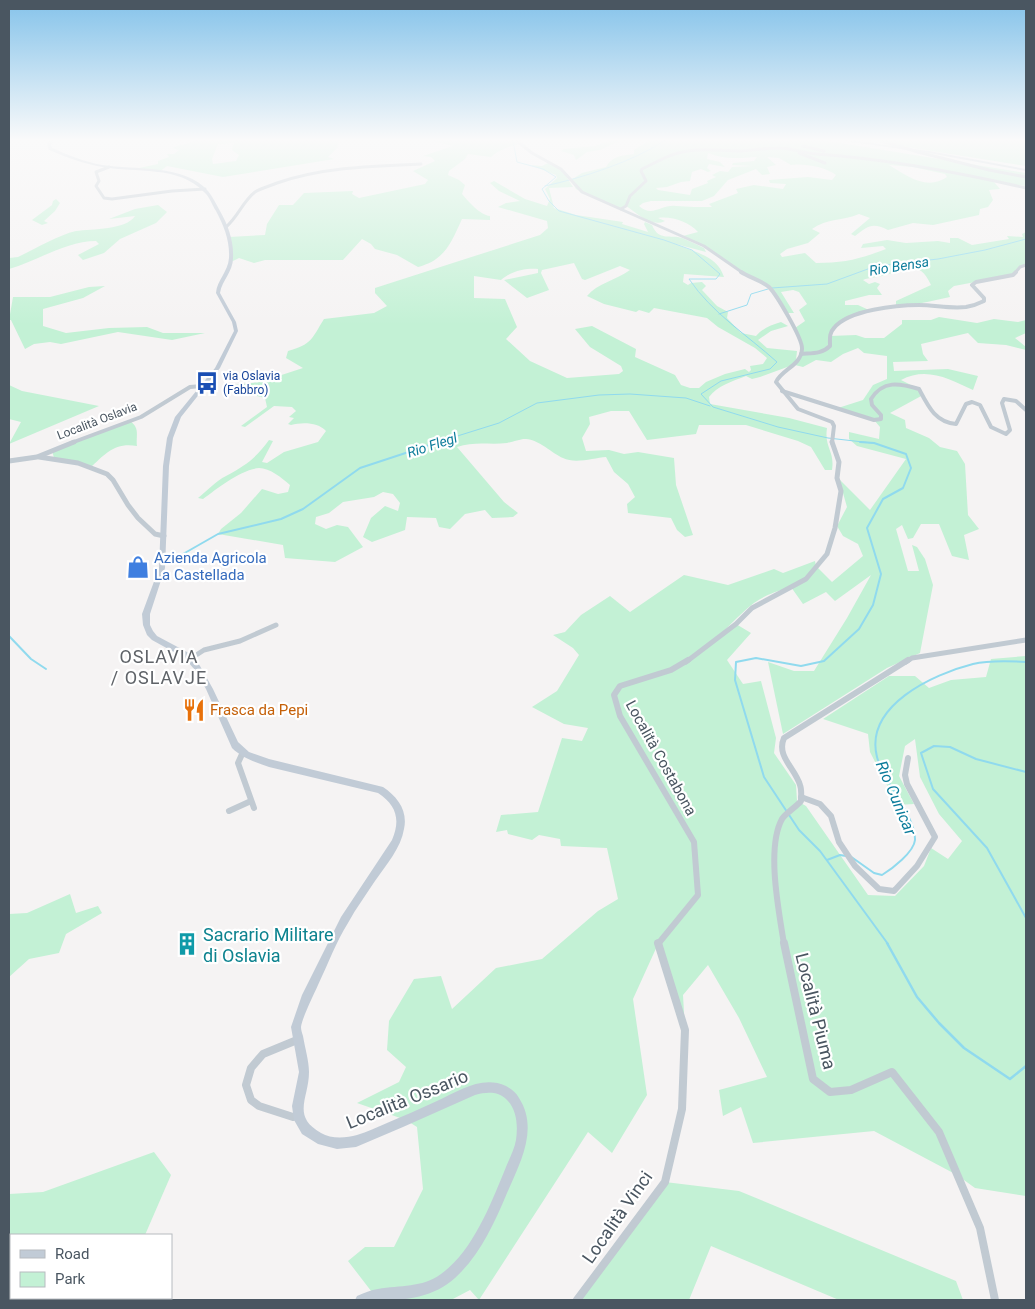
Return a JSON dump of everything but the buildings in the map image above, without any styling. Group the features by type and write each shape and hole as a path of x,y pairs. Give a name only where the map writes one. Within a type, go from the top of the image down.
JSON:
{"street":[{"path":"212,202 226,227 230,240 232,262 230,272 220,285 218,293 236,325 235,335 217,368 178,417 168,444 163,564 159,581 146,614 148,628 158,641 190,659 200,672 230,736 242,752 269,763 380,790 395,801 401,815 401,831 396,843 344,920 306,999 298,1020 297,1040 304,1072 298,1106 299,1115 293,1117 259,1106 251,1100 246,1085 250,1068 263,1054 297,1040"},
{"path":"226,227 232,222 246,202"},
{"path":"605,202 704,246 740,272 769,287 797,332 802,349 795,365 778,378 776,382 782,391 874,420 880,419 881,415 872,406 870,400 883,385 898,383 919,389 936,418 946,424 956,424 966,404 972,402 980,405 989,426 996,433 1006,434 1010,430 1002,403 1004,399 1017,400 1026,410"},
{"path":"621,209 626,206 628,202"},
{"path":"801,354 821,353 827,350 830,346 829,336 832,330 849,315 912,305 953,308 977,306 984,301 984,298 972,285 976,282 1013,275 1020,267 1026,265"},
{"name":"Località Oslavia","path":"37,457 87,436 141,417 190,387 202,386"},
{"name":"Località Costabona","path":"685,1030 658,944 698,895 694,842 620,716 614,695 620,686 671,670 687,661 736,624 752,608 806,579 827,554 835,528 841,496 836,478 839,462 831,437 834,426 832,422 798,409 782,391"},
{"name":"Località Oslavia","path":"52,450 54,458"},
{"name":"Località Oslavia","path":"9,461 37,457 54,458 102,471 112,477 127,505 138,519 154,533 164,536"},
{"path":"190,659 204,650 240,641 276,625"},
{"path":"908,758 905,776 935,837 918,866 894,891 879,888 855,866 839,842 831,816 820,804 801,797 802,786 782,753 781,745 784,738 912,658 1026,640"},
{"path":"229,811 252,804 238,763 242,752"},
{"name":"Località Piuma","path":"801,797 801,801 793,810 783,817 776,832 775,882 786,961 812,1079 830,1092 851,1090 892,1072 939,1132 980,1228 995,1300"},
{"name":"Località Vinci","path":"577,1300 665,1182 682,1109 685,1030"},
{"name":"Località Ossario","path":"299,1115 306,1130 322,1140 336,1143 356,1141 467,1093 487,1087 500,1088 506,1092 515,1101 522,1114 524,1134 520,1147 483,1231 466,1259 444,1280 427,1288 418,1291 372,1295 361,1300"}],"green space":[{"path":"53,202 60,203 55,211 44,221 48,223 42,225 32,220 52,205"},
{"path":"296,202 469,202 479,211 490,216 490,220 462,219 450,243 441,255 435,260 418,267 397,255 375,249 371,244 362,239 343,260 265,260 254,263 239,258 231,262 229,237 265,235 267,224 279,205 293,205"},
{"path":"512,202 535,202 547,206 549,202 553,202 554,208 576,215 623,222 622,224 648,232 644,224 645,222 652,225 658,234 662,236 682,238 704,248 706,252 676,244 711,259 721,270 724,277 684,274 683,282 688,285 702,282 706,286 702,290 717,306 728,312 727,318 741,333 756,336 764,329 777,323 781,322 788,326 771,331 758,340 767,348 797,351 796,360 790,366 760,377 752,379 746,376 726,384 712,393 709,397 710,404 789,418 827,428 826,435 832,458 832,470 825,470 811,447 798,441 746,425 699,425 696,434 647,440 629,411 611,411 589,417 590,424 582,438 586,451 609,450 624,454 638,452 674,458 676,485 693,535 685,537 677,530 671,518 628,513 627,504 635,497 628,484 614,472 606,457 579,461 568,460 530,439 457,447 504,502 518,513 513,517 492,518 485,510 465,514 450,529 439,527 436,518 407,517 405,530 372,542 363,537 371,518 385,506 398,511 400,503 393,494 383,492 374,497 343,502 329,513 316,517 315,524 326,529 337,525 348,527 363,547 335,562 285,558 283,545 218,534 221,529 241,513 262,489 278,494 288,492 290,485 272,472 259,468 244,472 203,499 198,498 219,481 250,461 269,440 273,441 262,462 267,463 284,452 318,442 326,431 314,424 288,424 294,418 289,417 296,411 292,407 274,406 245,427 241,426 267,407 265,398 225,388 233,385 260,382 303,368 286,358 288,351 307,343 324,319 374,313 387,306 375,293 375,288 540,235 548,228 547,221 498,207","holes":["574,263 582,279 585,280 620,266 630,270 596,288 587,296 604,304 636,312 639,310 649,313 654,308 707,318 718,327 755,348 767,358 763,364 750,366 751,370 749,372 745,369 725,374 706,382 699,388 690,388 681,385 675,375 635,357 636,349 592,326 575,329 590,347 621,366 623,371 619,374 567,378 530,361 506,339 517,327 505,299 474,298 474,276 501,280 509,274 519,271 538,269 538,273 504,280 527,298 549,290 541,273 542,270"]},
{"path":"605,202 647,202 639,206 648,211 653,211 671,206 712,207 709,204 714,202 992,202 988,207 980,209 979,215 933,225 913,223 888,230 878,226 870,226 855,236 851,234 870,218 859,214 829,221 812,229 820,233 808,243 787,249 780,254 782,257 805,253 816,263 860,258 886,249 883,246 861,248 863,244 887,240 906,243 938,241 950,243 950,238 958,238 972,245 1009,239 1007,236 1023,237 1022,234 1026,232 1026,265 1020,267 1013,275 954,286 948,291 950,297 896,307 896,301 931,285 926,276 916,269 904,269 863,280 869,284 875,282 880,284 877,288 882,295 869,295 845,301 845,305 858,305 871,311 852,315 841,321 836,325 830,336 856,335 865,338 884,338 902,324 902,320 931,320 939,317 977,323 994,319 1018,322 1026,320 1026,333 1015,338 1026,347 1026,350 1006,345 978,343 968,333 921,344 923,354 928,361 893,362 894,371 948,369 978,376 973,390 947,378 929,374 910,376 901,380 919,389 923,395 890,413 905,420 906,428 929,438 940,447 957,451 965,464 968,515 979,529 964,535 969,560 952,556 939,524 921,524 913,538 908,539 902,525 896,529 908,571 919,571 912,545 917,547 925,559 933,585 920,653 887,668 783,734 768,662 794,671 814,671 871,575 835,601 826,592 803,604 791,587 769,594 754,603 725,630 736,624 751,633 727,660 743,684 761,681 776,738 774,753 796,785 797,801 806,806 868,895 895,896 924,866 931,848 948,859 962,841 939,814 920,777 915,739 905,746 899,776 914,804 897,805 870,752 868,734 823,719 889,676 915,676 929,688 951,680 986,677 991,659 1026,656 1026,1196 975,1188 957,1175 874,1131 753,1143 741,1107 723,1116 719,1090 767,1077 739,1018 708,965 683,995 685,1030 658,944 633,999 647,1095 612,1153 588,1132 479,1300 470,1290 451,1300 378,1300 348,1261 365,1247 394,1247 423,1189 417,1127 406,1120 357,1103 399,1082 406,1067 387,1050 389,1021 414,979 441,976 452,1009 496,968 542,959 598,911 618,899 607,848 561,846 560,839 539,835 532,840 508,834 507,830 496,832 501,815 538,812 562,738 582,741 588,728 564,724 532,707 557,691 579,655 573,648 553,635 565,632 581,615 610,596 630,612 684,575 728,585 774,569 783,573 815,561 816,566 832,582 863,556 858,544 843,536 837,526 847,507 839,479 870,510 906,459 857,446 849,439 849,432 879,439 880,427 874,420 838,408 863,400 873,385 887,379 887,356 864,353 858,348 843,354 831,362 816,360 803,367 795,365 802,349 795,328 805,321 799,310 807,304 799,292 793,290 781,292 794,313 786,313 771,290 704,246 683,236 698,232 690,225 669,218 658,218 665,221 655,223 639,216 626,206 621,209"},
{"path":"158,205 167,212 156,223 120,239 104,253 83,260 78,255 99,244 96,241 85,242 74,244 9,269 9,258 18,257 69,233 124,224 131,221 135,216 109,219 135,209"},
{"path":"105,286 83,298 43,309 43,326 66,333 109,328 147,327 163,333 205,333 172,340 118,332 61,344 50,342 34,344 25,349 11,320 9,320 13,297 50,297 89,287"},
{"path":"9,385 22,391 99,406 9,444 21,422 9,419"},
{"path":"130,421 135,426 137,432 137,446 122,446 111,450 90,468 54,458 52,450"},
{"path":"70,894 76,913 98,906 102,913 66,934 59,953 29,959 9,977 9,914 27,913"},
{"path":"154,1152 171,1175 145,1234 10,1234 10,1299 115,1300 9,1300 9,1194 43,1192"},
{"path":"665,1182 739,1191 956,1281 963,1300 839,1300 711,1246 689,1300 577,1300"}],"waterway":[{"path":"550,202 559,211 664,240 692,250 720,274 716,279 689,279 708,303 720,314"},
{"name":"Rio Bensa","path":"772,288 827,284 876,266 938,259 985,250 1026,239"},
{"name":"Rio Bensa","path":"720,314 747,305 751,294 768,289"},
{"path":"720,314 777,362 770,369 721,381 701,394 713,407 778,427 828,438 869,443"},
{"name":"Rio Flegl","path":"435,443 499,423 537,403 599,395 630,394 686,398 710,406"},
{"name":"Rio Flegl","path":"169,562 218,534 281,519 303,509 360,468 439,442"},
{"path":"860,442 869,443"},
{"path":"869,443 906,454 911,468 903,488 883,499 867,528 881,574 873,605 859,629 824,661 801,666 756,658 736,662 735,680 764,777 799,830 820,851 888,944"},
{"path":"9,636 31,659 46,669"},
{"name":"Rio Cunicar","path":"850,856 874,873 882,875 902,860 914,845 914,831 910,821 880,767 877,757 876,739 881,722 891,708 905,695 922,684 957,669 986,662 1026,662"},
{"path":"1026,772 976,759 950,747 934,746 921,753 933,789 987,848 1026,918"},
{"name":"Rio Cunicar","path":"827,860 840,855 846,856"},
{"path":"887,943 917,997 964,1048 1010,1079 1026,1066"}],"place":[{"name":"via Oslavia (Fabbro)","path":"207,383"},
{"name":"Azienda Agricola La Castellada","path":"138,567"},
{"name":"Frasca da Pepi","path":"194,710"},
{"name":"Sacrario Militare di Oslavia","path":"187,944"}],"district":[{"name":"OSLAVIA / OSLAVJE","path":"159,666"}]}
